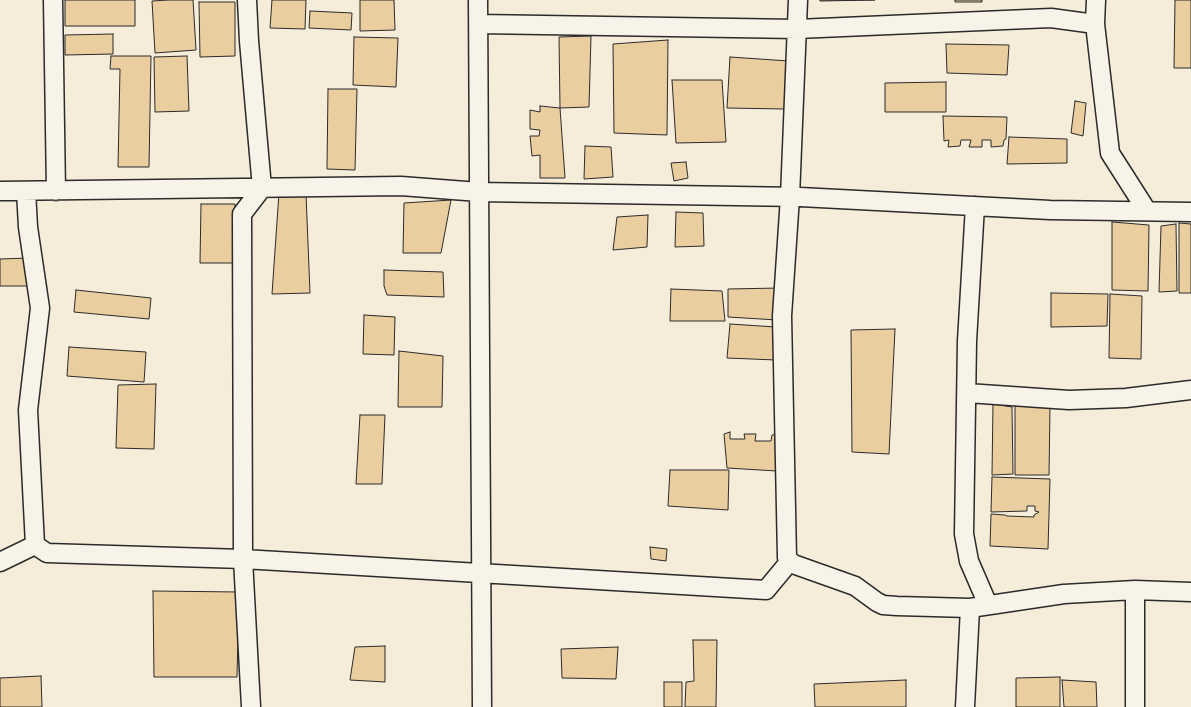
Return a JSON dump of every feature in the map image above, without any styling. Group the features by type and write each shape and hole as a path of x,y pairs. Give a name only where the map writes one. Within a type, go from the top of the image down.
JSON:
{"street":[{"path":"53,0 56,191"},
{"path":"247,0 249,42 262,188 242,214 243,559 251,707"},
{"path":"478,0 482,707"},
{"path":"798,0 790,197 782,316 788,558 790,562 855,586 883,605 970,608 988,604 1064,594 1135,590 1191,592"},
{"path":"1096,0 1095,24 1110,153 1147,211"},
{"path":"479,24 797,29 1051,18 1095,24"},
{"path":"0,191 402,186 479,192 790,197 1050,210 1191,212"},
{"path":"26,191 28,228 40,308 28,410 35,545"},
{"path":"975,206 968,341 964,534 969,562 988,604"},
{"path":"967,393 1069,400 1126,398 1191,390"},
{"path":"35,545 47,553 243,559 766,590 790,562"},
{"path":"0,562 35,545"},
{"path":"1135,590 1135,707"},
{"path":"965,707 970,608"}],"building":[{"path":"65,0 135,0 135,26 65,26"},
{"path":"193,0 196,50 155,53 152,1"},
{"path":"272,0 306,0 305,29 270,28"},
{"path":"360,0 394,0 395,30 360,31"},
{"path":"820,0 875,0 820,1"},
{"path":"955,0 982,0 982,2 955,2"},
{"path":"1175,0 1191,0 1191,68 1174,68"},
{"path":"199,2 235,2 235,56 200,57"},
{"path":"310,11 352,13 351,30 309,28"},
{"path":"113,34 113,54 65,55 65,35"},
{"path":"591,36 589,107 560,108 559,37"},
{"path":"354,37 398,38 396,87 353,85"},
{"path":"668,40 667,135 614,133 613,44"},
{"path":"946,44 1009,45 1007,75 947,73"},
{"path":"111,56 151,56 149,167 118,167 120,69 110,69"},
{"path":"187,56 189,111 155,112 154,57"},
{"path":"730,57 789,61 785,109 727,108"},
{"path":"672,80 722,80 726,142 676,143"},
{"path":"946,82 946,112 885,112 885,83"},
{"path":"328,89 357,89 355,170 327,169"},
{"path":"1075,101 1086,103 1083,136 1071,133"},
{"path":"540,106 560,108 565,178 540,178 540,155 532,156 530,136 539,136 540,130 530,129 530,110 540,112"},
{"path":"943,116 1007,117 1006,139 1004,140 1003,146 991,147 991,140 982,140 982,147 969,147 971,140 961,140 960,146 948,147 949,140 944,141"},
{"path":"1009,137 1067,139 1067,163 1007,164"},
{"path":"585,146 611,147 613,177 584,179"},
{"path":"686,162 688,178 674,181 671,163"},
{"path":"279,193 306,194 310,293 272,294"},
{"path":"451,200 441,253 403,253 404,203"},
{"path":"201,204 235,204 234,263 200,263"},
{"path":"676,212 703,213 704,246 675,247"},
{"path":"648,215 647,247 613,250 617,217"},
{"path":"1112,222 1149,225 1148,291 1112,290"},
{"path":"1179,223 1191,224 1191,293 1179,293"},
{"path":"1176,224 1177,291 1159,292 1161,226"},
{"path":"29,258 29,286 0,286 0,259"},
{"path":"384,270 443,272 444,297 387,295 384,286"},
{"path":"780,288 777,320 728,317 728,289"},
{"path":"671,289 722,291 725,321 670,321"},
{"path":"76,290 151,298 149,319 74,312"},
{"path":"1051,293 1108,294 1107,326 1051,327"},
{"path":"1110,294 1142,296 1141,359 1109,358"},
{"path":"364,315 395,317 394,355 363,354"},
{"path":"730,324 776,327 776,360 727,358"},
{"path":"895,329 889,454 852,452 851,330"},
{"path":"69,347 146,352 144,382 67,376"},
{"path":"399,351 443,356 442,407 398,407"},
{"path":"156,384 154,449 116,448 118,385"},
{"path":"993,404 1012,407 1013,474 992,475"},
{"path":"1015,406 1050,407 1049,475 1015,475"},
{"path":"360,415 385,415 382,484 356,484"},
{"path":"730,432 730,439 745,439 744,434 756,434 755,441 771,441 772,435 778,434 777,471 727,468 724,434"},
{"path":"670,470 729,470 728,510 668,506"},
{"path":"992,477 1050,479 1048,549 990,546 991,514 1034,517 1034,515 1039,512 1035,511 1035,506 1027,506 1027,511 991,512"},
{"path":"650,547 667,549 666,561 651,559"},
{"path":"153,591 239,592 237,677 154,677"},
{"path":"693,640 717,640 716,707 685,707 686,682 694,681"},
{"path":"385,646 385,682 350,680 355,647"},
{"path":"618,647 616,679 562,678 561,649"},
{"path":"41,676 42,707 0,707 0,678"},
{"path":"1060,677 1060,707 1016,707 1016,678"},
{"path":"906,680 906,707 815,707 814,684"},
{"path":"1062,680 1096,682 1097,707 1064,707"},
{"path":"664,682 682,682 682,707 664,707"}]}
